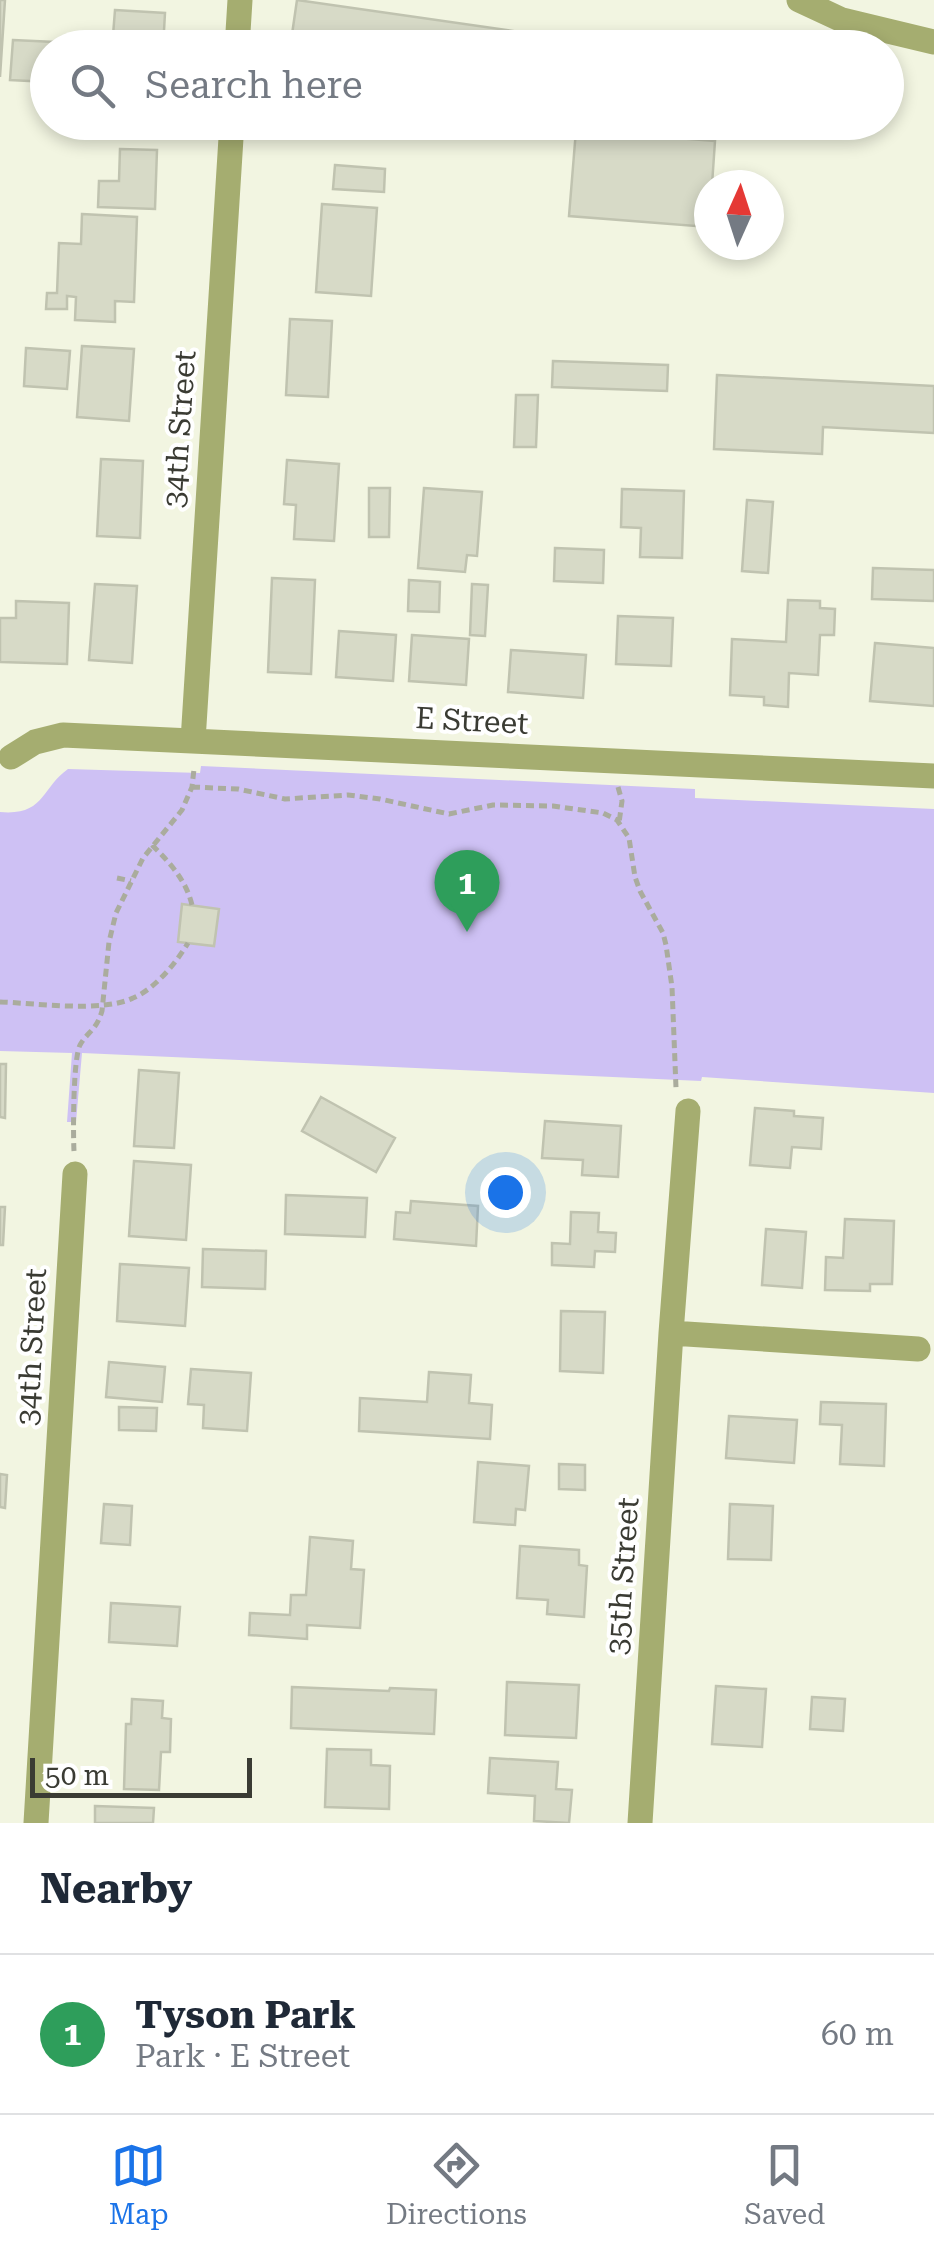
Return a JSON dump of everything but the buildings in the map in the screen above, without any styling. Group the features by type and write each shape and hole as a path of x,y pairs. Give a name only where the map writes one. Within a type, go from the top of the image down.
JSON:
{"street":[{"path":"238,30 240,0"},
{"path":"800,0 842,20 884,30"},
{"path":"904,35 934,42"},
{"name":"34th Street","path":"194,740 231,140"},
{"name":"E Street","path":"11,756 35,742 63,735 934,776"},
{"name":"35th Street","path":"640,1823 682,1102"},
{"name":"34th Street","path":"36,1823 75,1174"},
{"path":"670,1333 918,1349"}],"path":[{"path":"75,1174 73,1127 78,1050 98,1024 111,927 142,858 182,810 192,787 194,740"},
{"path":"618,761 622,802 619,823"},
{"path":"192,787 238,789 285,798 348,795 449,814 505,804 566,807 603,813 619,823 629,838 640,892 666,944 682,1102"},
{"path":"152,845 176,870 192,906"},
{"path":"117,878 131,881"},
{"path":"0,1002 102,1006 134,998 152,987 188,943"}],"shaded area":[{"path":"201,766 695,789 695,798 934,809 934,1093 702,1077 701,1081 82,1053 76,1122 67,1122 72,1053 0,1051 0,812 26,810 34,805 68,769 200,773"}],"place":[{"name":"Tyson Park","path":"467,932"}]}
